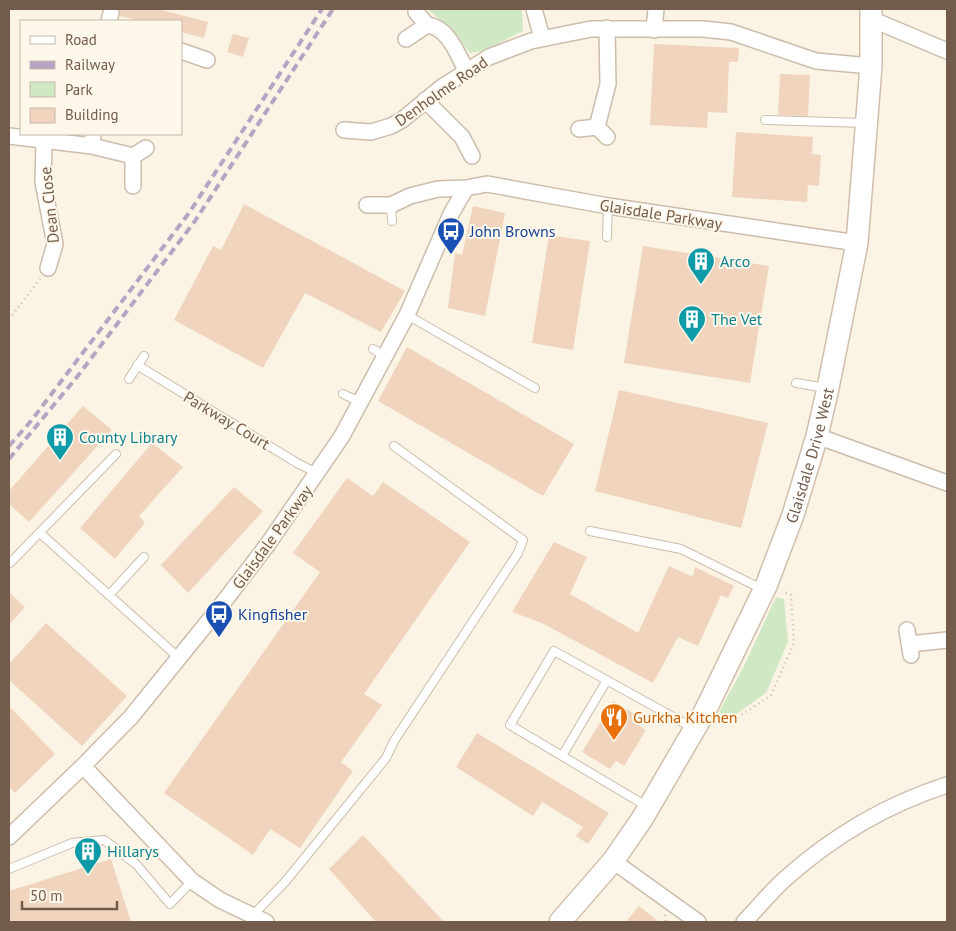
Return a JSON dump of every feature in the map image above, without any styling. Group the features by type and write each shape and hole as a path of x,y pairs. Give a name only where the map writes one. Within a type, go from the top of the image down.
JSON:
{"street":[{"path":"534,9 542,38"},
{"path":"654,30 656,9"},
{"path":"416,12 427,24 438,28 444,33 466,70"},
{"path":"871,14 947,51"},
{"name":"Glaisdale Drive West","path":"560,922 613,861 649,807 700,720 765,588 793,515 817,436 857,243 871,66 871,14"},
{"path":"406,40 427,24"},
{"path":"579,129 602,132 608,84 607,28"},
{"name":"Denholme Road","path":"344,130 371,132 391,126 466,70 495,54 542,38 572,32 607,28 654,30 703,29 731,32 816,61 871,66"},
{"path":"182,51 207,60"},
{"path":"425,100 462,138 472,156"},
{"path":"462,138 474,127"},
{"name":"Dean Close","path":"9,136 44,141 93,140 139,152 133,186"},
{"name":"Dean Close","path":"44,141 43,182 56,244 48,268"},
{"name":"Glaisdale Parkway","path":"367,205 391,205 410,196 438,189 466,188 487,184 608,206 857,243"},
{"name":"Glaisdale Parkway","path":"9,837 84,766 131,717 268,544 317,473 360,402 379,352 407,315 451,214 466,188"},
{"path":"817,436 947,483"},
{"path":"909,643 947,640"},
{"path":"84,766 192,881 220,900 259,919"},
{"path":"744,922 785,879 819,851 860,824 900,803 947,785"},
{"path":"613,861 698,922"}],"lane":[{"path":"765,120 867,123"},
{"path":"391,205 392,221"},
{"path":"607,237 608,206"},
{"path":"407,315 534,388"},
{"path":"129,378 144,356"},
{"name":"Parkway Court","path":"137,365 297,463 317,473"},
{"path":"796,383 828,388"},
{"path":"343,394 360,402"},
{"path":"259,919 285,882 386,758 394,741 518,553 523,540 394,446"},
{"path":"10,563 116,454"},
{"path":"590,531 681,549 765,588"},
{"path":"40,533 179,658"},
{"path":"109,595 144,557"},
{"path":"649,807 510,725 554,651 607,680 700,720"},
{"path":"562,756 607,680"},
{"path":"9,868 72,844 104,840 136,864 170,904 192,881"}],"path":[{"path":"9,319 48,268"},
{"path":"700,720 731,722 771,695 794,643 791,595 765,588"}],"green space":[{"path":"427,9 522,9 523,31 483,51 470,53 452,29"},
{"path":"776,597 784,599 788,642 766,693 732,717 719,712 744,666"}],"building":[{"path":"119,9 158,9 208,22 204,38 182,32 182,20 137,20 120,16"},
{"path":"233,34 249,38 243,57 227,52"},
{"path":"654,44 739,48 738,62 729,62 727,113 708,112 707,128 650,125"},
{"path":"780,74 810,75 808,116 778,115"},
{"path":"736,132 813,137 812,154 821,155 819,186 808,185 807,202 732,197"},
{"path":"244,204 405,291 381,332 305,293 263,368 174,320 213,246 221,250"},
{"path":"473,206 505,213 485,316 448,308 455,253 462,255"},
{"path":"549,235 590,241 573,350 532,343"},
{"path":"643,246 769,266 750,383 624,363"},
{"path":"407,347 574,444 543,496 378,401"},
{"path":"619,390 768,423 741,528 595,491"},
{"name":"County Library","path":"83,406 112,430 29,522 9,504 9,491"},
{"path":"152,443 183,467 139,516 145,523 115,559 80,528"},
{"path":"347,478 373,496 383,482 470,542 364,694 382,705 341,762 353,771 300,848 270,829 253,855 164,793 320,572 293,553"},
{"path":"234,487 263,511 188,593 161,565"},
{"path":"554,542 587,557 570,594 638,633 669,566 693,577 695,567 734,586 728,598 721,595 698,646 678,637 653,683 542,623 512,612"},
{"path":"9,592 25,607 9,625"},
{"path":"46,623 127,696 82,746 9,680 9,664"},
{"name":"Gurkha Kitchen","path":"613,701 640,717 636,724 646,730 624,766 616,761 610,769 582,752"},
{"path":"9,706 55,754 15,793 9,786"},
{"path":"477,733 609,813 588,844 576,836 583,827 542,802 533,816 456,767"},
{"path":"363,835 444,922 376,922 329,869"},
{"name":"Hillarys","path":"111,859 131,922 9,922 9,891"},
{"path":"639,906 659,922 626,922"}],"railway":[{"path":"9,446 31,421 189,213 322,9"},
{"path":"9,459 77,377 195,221 333,9"}],"place":[{"name":"John Browns","path":"451,255"},
{"name":"Arco","path":"701,285"},
{"name":"The Vet","path":"692,343"},
{"name":"County Library","path":"60,461"},
{"name":"Kingfisher","path":"219,638"},
{"name":"Gurkha Kitchen","path":"614,741"},
{"name":"Hillarys","path":"88,875"}]}
